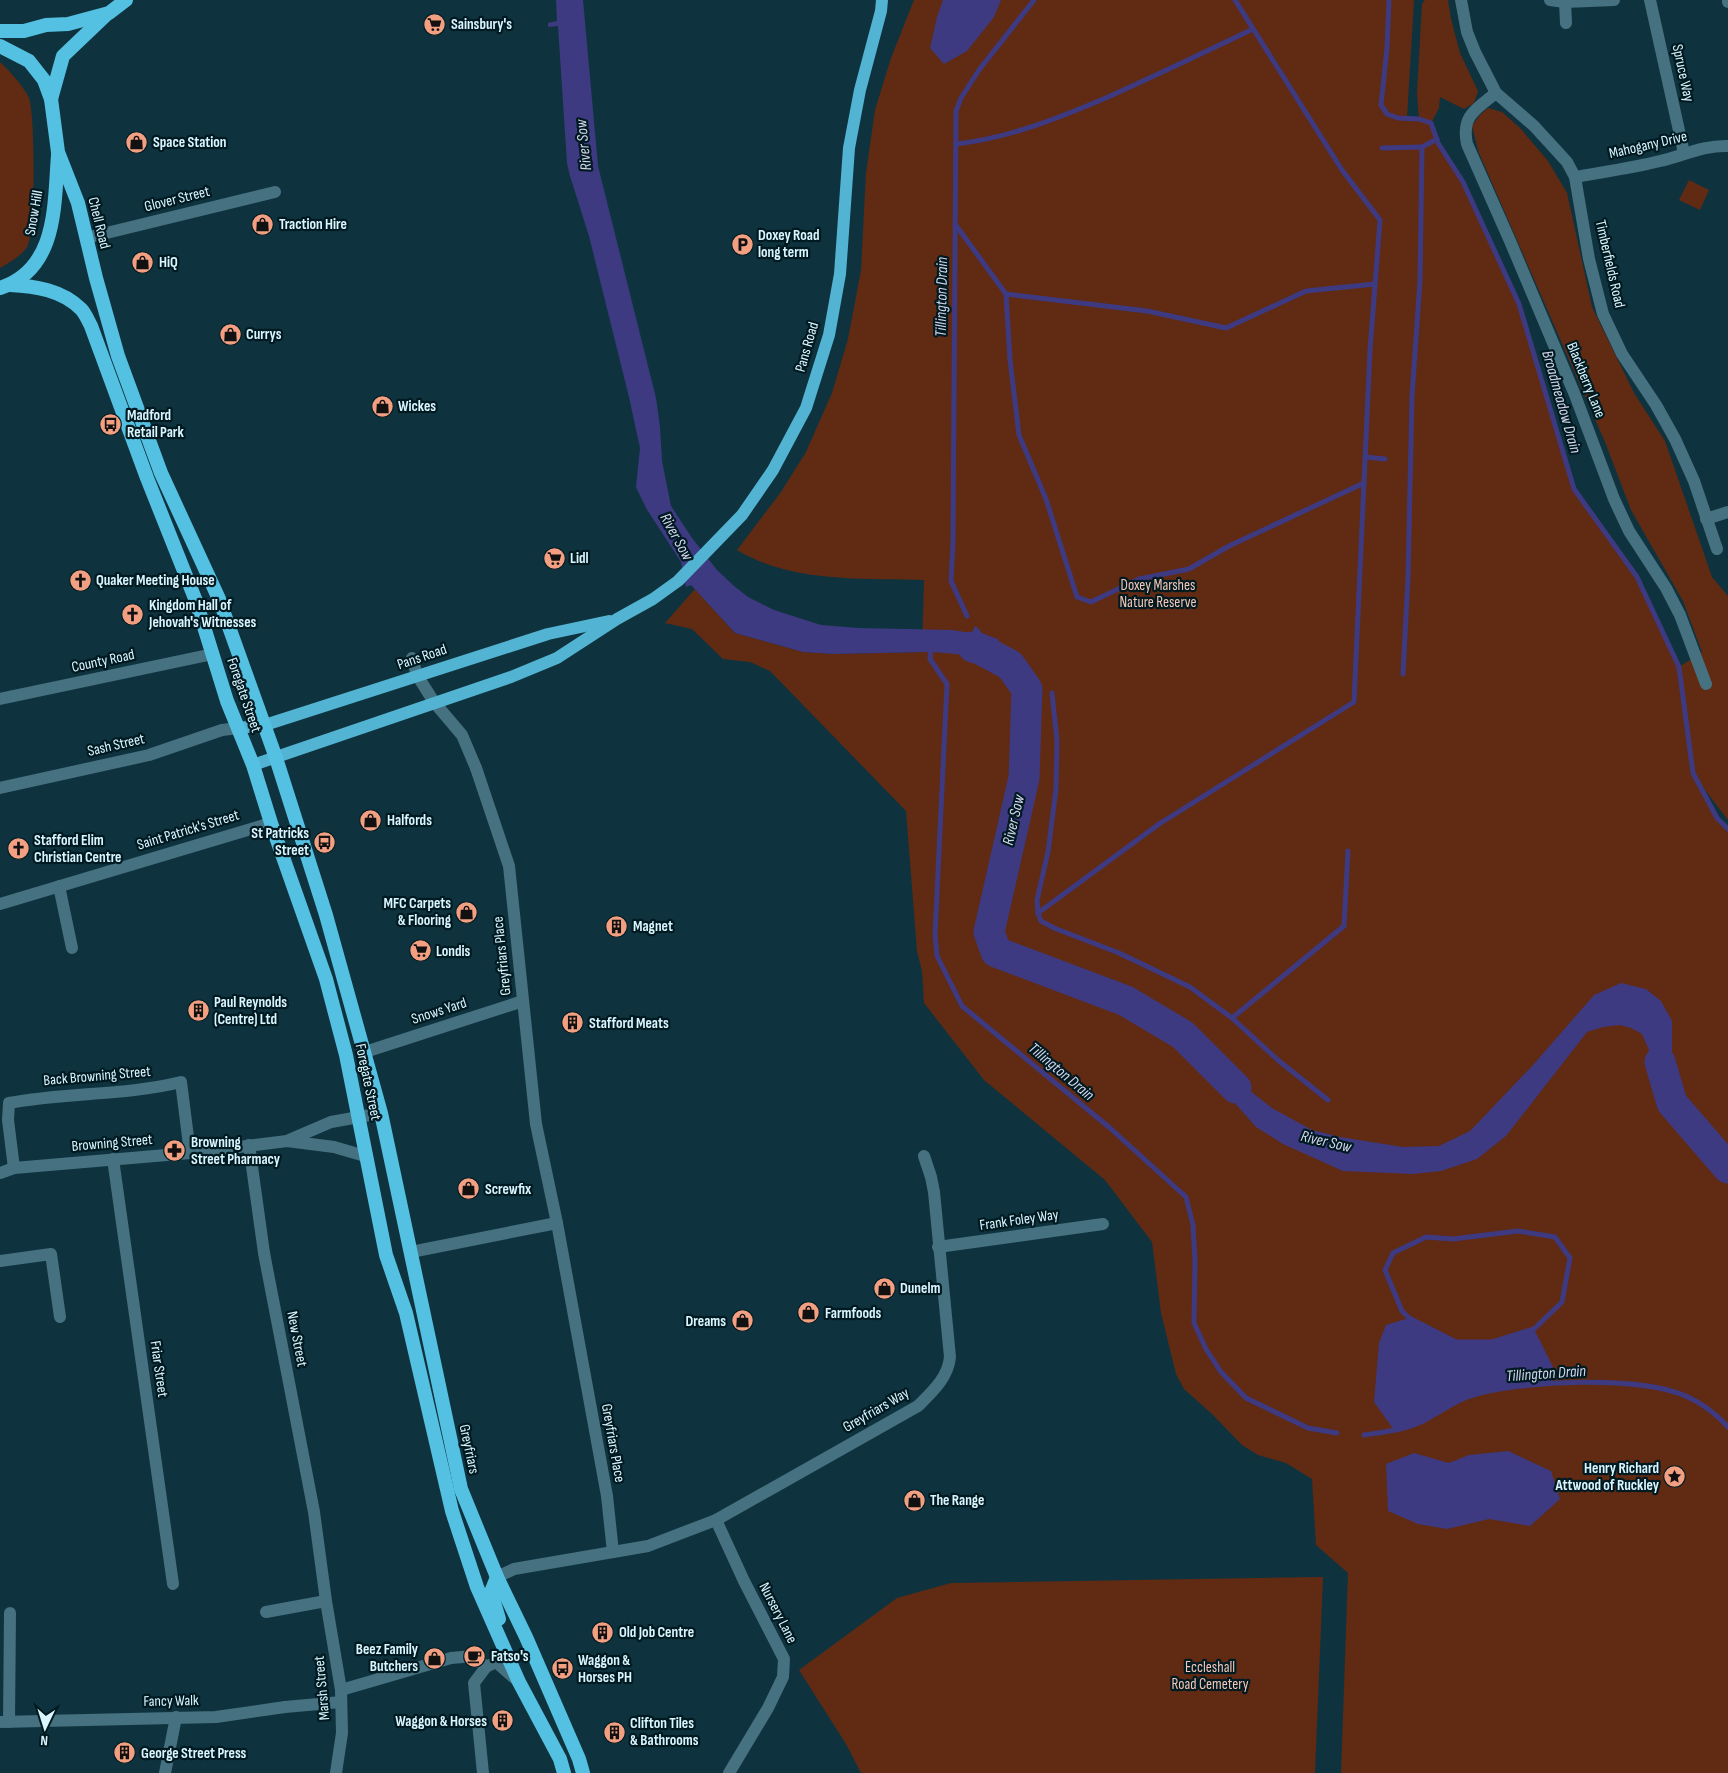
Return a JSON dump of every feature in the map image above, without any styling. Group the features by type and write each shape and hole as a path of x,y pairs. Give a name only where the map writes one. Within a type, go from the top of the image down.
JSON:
{"highway":[{"path":"51,99 63,56 109,12 126,0"},
{"path":"0,31 24,31 46,25 68,24 109,12"},
{"path":"0,46 29,61 44,80 51,99"},
{"name":"Chell Road","path":"51,99 58,152 78,203 118,356"},
{"name":"Snow Hill","path":"5,287 32,269 48,238 54,216 58,152"},
{"name":"Foregate Street","path":"5,287 32,286 60,295 82,309 91,326 147,478 196,601 227,701 253,765 271,823 326,979 360,1117 369,1175"},
{"name":"Foregate Street","path":"118,356 161,473 219,599 265,725 316,879 365,1052 380,1113"},
{"name":"Greyfriars","path":"380,1113 461,1489 497,1577 579,1759 583,1773"},
{"name":"Greyfriars","path":"369,1175 386,1255 406,1313 452,1512 477,1587 519,1682 560,1759 564,1773"},
{"path":"497,1577 491,1592 519,1682"}],"main road":[{"name":"Pans Road","path":"253,765 511,677 557,658 617,619 653,599 678,581 742,515 774,470 806,408 829,335 840,274 849,148 862,82 881,5 892,0"},
{"name":"Pans Road","path":"238,728 265,725 319,706 548,634 617,619"}],"street":[{"name":"Timberfields Road","path":"1461,0 1467,32 1472,46 1496,93 1541,134 1568,162 1575,177 1590,259 1604,314 1622,354 1656,405 1674,440 1694,482 1718,549"},
{"path":"1550,0 1565,2 1614,0"},
{"name":"Spruce Way","path":"1650,0 1684,153"},
{"path":"1565,2 1566,23"},
{"name":"Blackberry Lane","path":"1496,93 1477,108 1467,120 1464,131 1467,144 1575,395 1614,499 1680,615 1706,684"},
{"name":"Mahogany Drive","path":"1575,177 1660,161 1684,153 1728,146"},
{"name":"Glover Street","path":"86,238 275,192"},
{"path":"1706,519 1728,512"},
{"name":"County Road","path":"0,699 213,654"},
{"name":"Greyfriars Place","path":"412,658 417,675 434,702 462,735 476,768 509,866 536,1124 557,1223 606,1496 613,1552"},
{"name":"Sash Street","path":"0,788 149,755 222,730 238,728"},
{"name":"Saint Patrick's Street","path":"0,904 271,823"},
{"path":"59,886 72,948"},
{"name":"Snows Yard","path":"365,1052 523,1001"},
{"name":"Back Browning Street","path":"14,1168 8,1120 9,1103 34,1098 155,1088 181,1082 190,1153"},
{"name":"Browning Street","path":"287,1141 331,1122 380,1113"},
{"name":"Browning Street","path":"0,1173 14,1168 113,1158 190,1153 287,1141 334,1146 365,1156"},
{"name":"New Street","path":"249,1145 264,1253 314,1512 317,1540"},
{"name":"Greyfriars Way","path":"613,1552 648,1546 716,1520 918,1406 942,1380 949,1366 950,1343 938,1247 934,1192 924,1156"},
{"name":"Friar Street","path":"113,1158 173,1584"},
{"path":"411,1252 557,1223"},
{"name":"Frank Foley Way","path":"938,1247 1103,1224"},
{"path":"0,1261 51,1254 60,1317"},
{"name":"Nursery Lane","path":"716,1520 784,1660 783,1677 768,1708 729,1773"},
{"name":"Marsh Street","path":"317,1540 341,1696 342,1733 336,1773"},
{"path":"497,1577 514,1569 613,1552"},
{"path":"266,1612 326,1601"},
{"path":"4,1722 10,1613"},
{"name":"Fancy Walk","path":"4,1722 216,1717 285,1707 341,1696 451,1658 474,1656 486,1667 496,1662 519,1682"},
{"path":"483,1773 474,1683 486,1667"},
{"path":"165,1773 176,1717"}],"green space":[{"name":"Doxey Marshes Nature Reserve","path":"914,0 1414,0 1407,118 1419,119 1417,93 1422,4 1425,0 1448,0 1460,53 1478,91 1474,103 1464,109 1440,97 1439,108 1431,123 1438,143 1463,182 1519,304 1574,489 1637,577 1679,667 1702,652 1683,601 1631,510 1605,442 1479,153 1472,126 1480,115 1488,108 1502,112 1520,128 1548,161 1567,193 1592,307 1634,393 1665,441 1712,577 1728,596 1728,820 1695,777 1717,818 1728,829 1728,1773 1341,1773 1348,1573 1316,1545 1312,1479 1286,1463 1258,1455 1242,1445 1184,1389 1176,1374 1161,1313 1152,1242 1105,1180 984,1080 924,1003 922,971 917,951 906,811 770,671 750,662 723,659 692,629 665,623 695,589 735,633 803,652 834,654 922,652 924,580 828,577 781,568 758,561 737,550 781,492 806,452 832,393 848,339 861,270 866,173 875,110 891,58"},
{"path":"0,62 16,79 29,98 34,173 32,220 27,247 11,262 0,268"},
{"path":"1689,180 1709,190 1700,210 1679,200"},
{"name":"Eccleshall Road Cemetery","path":"1323,1577 1315,1773 861,1773 846,1744 799,1670 897,1598 951,1583"}],"water":[{"path":"556,0 583,0 598,166 656,398 662,461 671,506 692,538 717,570 734,586 748,597 774,610 821,625 858,628 952,630 972,633 975,626 983,634 998,639 1010,665 986,667 966,655 933,652 932,660 928,660 928,652 834,654 803,652 735,633 691,585 686,587 681,562 646,508 636,487 640,448 589,236 567,163 558,26 548,27 548,23 557,21"},
{"path":"943,0 1001,0 994,17 967,51 944,64 930,48"},
{"path":"1621,983 1646,989 1661,1001 1672,1021 1672,1103 1642,1034 1620,1025 1603,1027 1587,1032 1506,1136 1477,1159 1441,1171 1413,1174 1343,1171 1283,1144 1256,1127 1232,1100 1208,1058 1272,1108 1312,1130 1340,1137 1403,1147 1439,1146 1470,1131 1533,1065 1594,995"},
{"path":"1409,1318 1456,1342 1492,1342 1534,1329 1554,1369 1551,1384 1493,1390 1469,1396 1422,1421 1394,1430 1374,1402 1379,1343 1386,1325"},
{"path":"1508,1451 1551,1471 1560,1499 1530,1526 1489,1519 1447,1529 1418,1524 1388,1511 1386,1464 1414,1453 1449,1463 1469,1455"}],"waterway":[{"name":"Tillington Drain","path":"967,616 951,581 953,541 956,111 961,98 979,70 1034,0"},
{"path":"1038,913 1159,824 1354,702 1370,350 1380,220 1342,170 1235,0"},
{"name":"Broadmeadow Drain","path":"1389,0 1387,48 1381,105 1387,114 1398,118 1419,119 1431,123 1438,143 1463,182 1519,304 1574,489 1637,577 1679,667 1693,773 1717,818 1728,829"},
{"path":"956,144 1014,132 1071,112 1126,89 1253,29"},
{"path":"1403,674 1408,578 1412,396 1420,281 1422,147 1437,139"},
{"path":"1382,148 1422,147"},
{"path":"955,224 1006,294 1147,311 1226,328 1306,291 1375,284"},
{"path":"1006,294 1010,360 1019,435 1046,499 1077,597 1091,602 1139,579 1189,569 1229,546 1364,483"},
{"path":"1365,457 1385,459"},
{"name":"River Sow","path":"973,647 1010,665 1027,689 1024,778 989,932 996,952 1126,1001 1183,1035 1236,1088"},
{"name":"Tillington Drain","path":"930,655 930,659 947,684 935,935 937,956 962,1006 1110,1128 1186,1197 1193,1225 1195,1261 1194,1323 1206,1349 1221,1372 1246,1398 1308,1428 1337,1433"},
{"path":"1052,693 1057,741 1056,789 1048,852 1037,900 1041,921 1054,928 1119,953 1190,987 1232,1018 1279,1061 1328,1100"},
{"path":"1232,1018 1344,926 1348,851"},
{"name":"River Sow","path":"1660,1062 1672,1103 1728,1168"},
{"path":"1518,1231 1555,1237 1570,1258 1562,1302 1534,1329 1492,1342 1456,1342 1409,1318 1402,1311 1385,1270 1393,1253 1426,1237 1453,1239 1518,1231"},
{"name":"Tillington Drain","path":"1364,1435 1409,1427 1470,1396 1518,1386 1580,1382 1641,1385 1667,1390 1699,1403 1728,1427"}],"place":[{"name":"Sainsbury's","path":"435,24"},
{"name":"Space Station","path":"137,142"},
{"name":"Traction Hire","path":"263,224"},
{"name":"Doxey Road long term","path":"742,244"},
{"name":"HiQ","path":"143,262"},
{"name":"Currys","path":"230,334"},
{"name":"Wickes","path":"382,406"},
{"name":"Madford Retail Park","path":"111,424"},
{"name":"Lidl","path":"554,558"},
{"name":"Quaker Meeting House","path":"80,580"},
{"name":"Kingdom Hall of Jehovah's Witnesses","path":"133,614"},
{"name":"Halfords","path":"371,820"},
{"name":"St Patricks Street","path":"325,842"},
{"name":"Stafford Elim Christian Centre","path":"18,849"},
{"name":"MFC Carpets & Flooring","path":"467,912"},
{"name":"Magnet","path":"617,926"},
{"name":"Londis","path":"420,951"},
{"name":"Paul Reynolds (Centre) Ltd","path":"198,1011"},
{"name":"Stafford Meats","path":"573,1023"},
{"name":"Browning Street Pharmacy","path":"175,1151"},
{"name":"Screwfix","path":"469,1189"},
{"name":"Dunelm","path":"884,1288"},
{"name":"Farmfoods","path":"809,1313"},
{"name":"Dreams","path":"742,1321"},
{"name":"Henry Richard Attwood of Ruckley","path":"1675,1477"},
{"name":"The Range","path":"914,1500"},
{"name":"Old Job Centre","path":"603,1632"},
{"name":"Fatso's","path":"475,1656"},
{"name":"Beez Family Butchers","path":"434,1658"},
{"name":"Waggon & Horses PH","path":"562,1669"},
{"name":"Waggon & Horses","path":"503,1721"},
{"name":"Clifton Tiles & Bathrooms","path":"614,1732"},
{"name":"George Street Press","path":"125,1753"}]}
